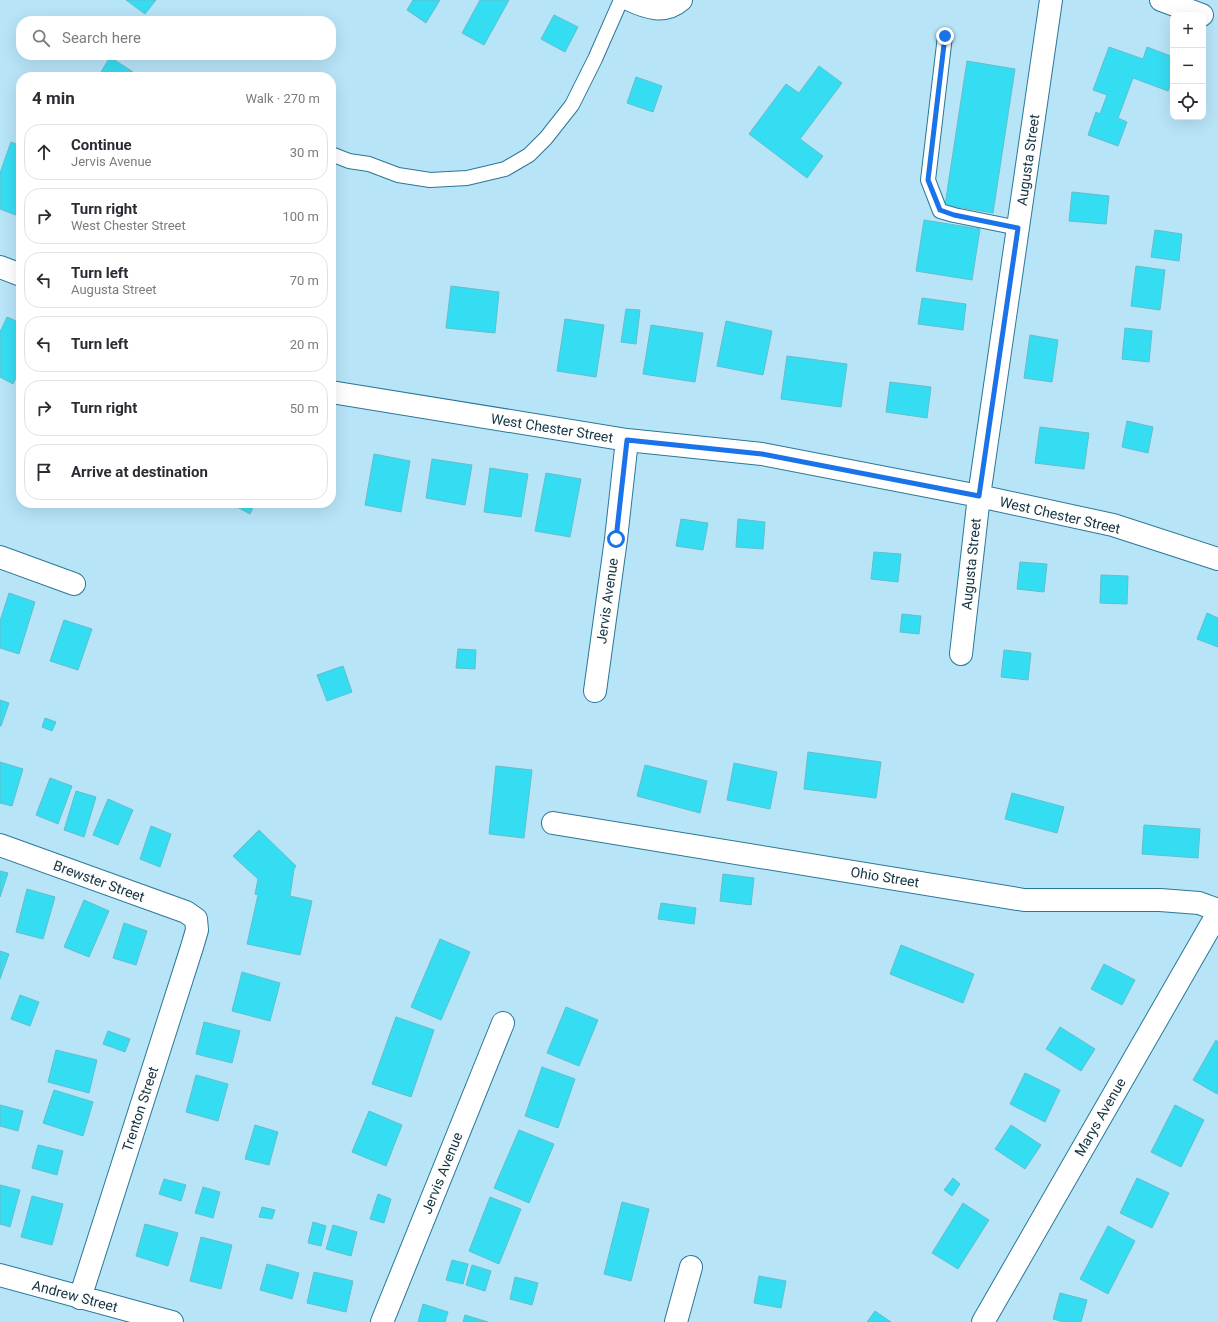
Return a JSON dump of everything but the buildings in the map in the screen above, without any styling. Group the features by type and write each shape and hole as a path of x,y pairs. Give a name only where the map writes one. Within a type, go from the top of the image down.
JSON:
{"street":[{"path":"630,0 646,8 661,8 675,5 681,0"},
{"name":"Augusta Street","path":"961,654 979,496 1051,0"},
{"path":"1162,0 1195,12"},
{"path":"1206,16 1218,21"},
{"path":"0,267 16,273"},
{"name":"West Chester Street","path":"336,393 627,440 762,454 979,496 1112,525 1218,559"},
{"name":"Jervis Avenue","path":"595,691 616,539 627,440"},
{"path":"0,556 74,584"},
{"name":"Ohio Street","path":"553,823 1024,900 1160,900 1199,903 1218,912"},
{"name":"Brewster Street","path":"0,845 186,912 196,920"},
{"name":"Marys Avenue","path":"982,1322 1218,912"},
{"name":"Trenton Street","path":"80,1298 192,947 197,930 196,920"},
{"name":"Jervis Avenue","path":"382,1322 503,1024"},
{"path":"676,1322 691,1267"},
{"name":"Andrew Street","path":"0,1275 172,1322"}],"lane":[{"path":"336,156 350,161 369,164 398,175 430,180 467,178 505,169 529,155 546,138 572,105 595,59 621,0"},
{"path":"945,36 928,180 940,210 954,215 1018,228"}],"route":[{"path":"616,539 627,440 762,454 979,496 1018,228 954,215 940,210 928,180 945,36"}]}
